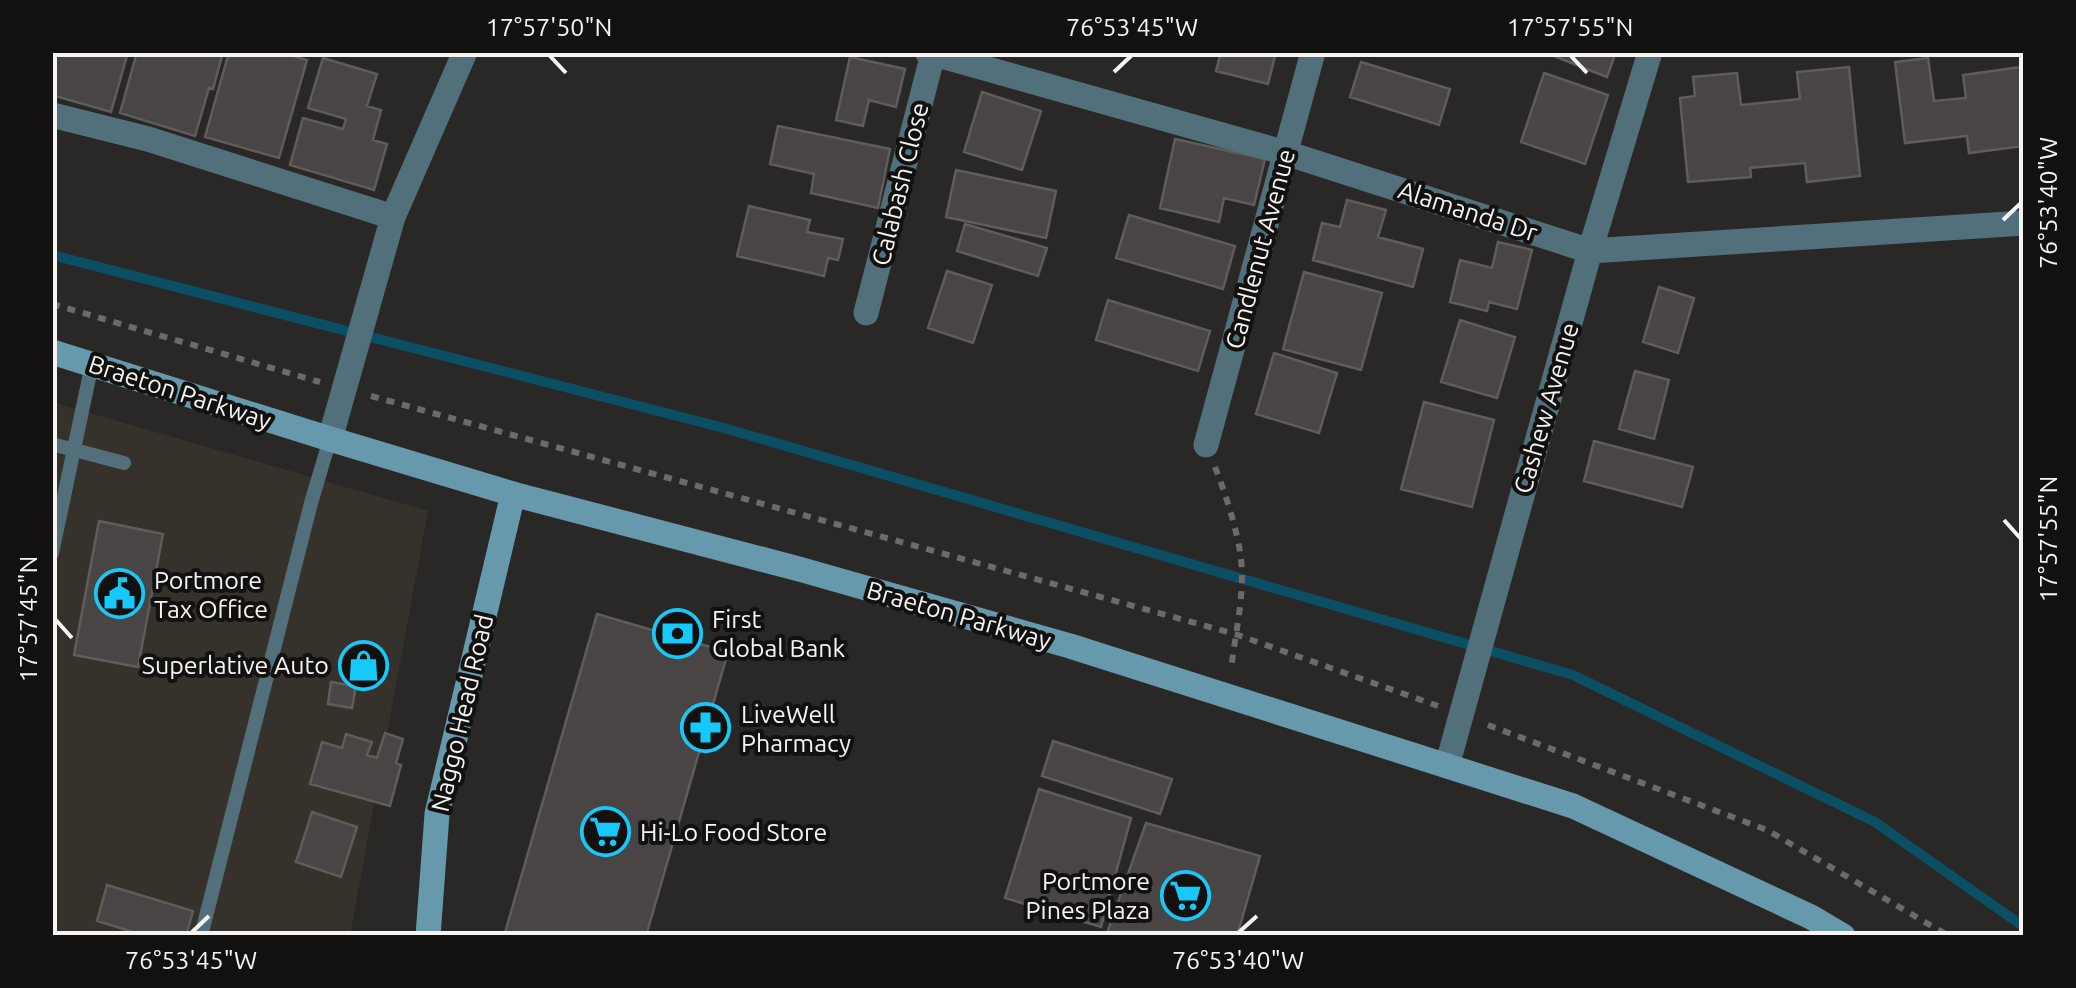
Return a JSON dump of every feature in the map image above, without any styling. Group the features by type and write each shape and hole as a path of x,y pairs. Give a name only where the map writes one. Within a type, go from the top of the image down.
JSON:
{"main road":[{"name":"Braeton Parkway","path":"52,352 513,494 1070,646 1573,806 1844,936"},
{"name":"Naggo Head Road","path":"428,936 437,814 513,494"}],"street":[{"name":"Candlenut Avenue","path":"1206,445 1313,52"},
{"name":"Cashew Avenue","path":"1447,766 1590,251 1650,52"},
{"path":"330,440 393,217 462,53"},
{"name":"Alamanda Dr","path":"930,53 1286,153 1590,251 2024,222"},
{"name":"Calabash Close","path":"866,313 930,53"},
{"path":"52,115 148,139 393,217"}],"lane":[{"path":"52,553 92,364"},
{"path":"201,936 330,440"},
{"path":"52,444 124,463"}],"path":[{"path":"52,304 344,389 1235,634 1767,830 1949,936"},
{"path":"1206,445 1226,497 1241,560 1240,603 1227,696"}],"shaded area":[{"path":"52,402 428,511 350,935 53,935"}],"building":[{"path":"52,52 128,52 111,112 52,95"},
{"path":"137,52 223,52 195,136 120,113"},
{"path":"229,52 279,52 307,60 279,158 205,137"},
{"path":"1221,52 1276,52 1268,84 1216,71"},
{"path":"1550,52 1616,52 1607,77"},
{"path":"850,57 905,69 896,107 869,100 863,126 836,120"},
{"path":"323,58 377,74 367,106 381,110 373,140 387,144 374,190 290,165 303,118 343,129 346,119 308,108"},
{"path":"1928,58 1934,101 1966,98 1963,75 2021,67 2024,146 1969,153 1967,136 1905,143 1895,62"},
{"path":"1361,62 1450,89 1439,125 1350,97"},
{"path":"1849,67 1860,176 1807,182 1805,163 1750,168 1751,177 1688,182 1680,98 1695,96 1693,77 1737,73 1741,105 1800,99 1797,72"},
{"path":"1544,73 1608,95 1585,164 1521,142"},
{"path":"982,92 1041,111 1022,170 964,152"},
{"path":"778,126 890,149 878,208 811,193 814,174 770,164"},
{"path":"1175,139 1265,159 1254,205 1224,198 1219,222 1160,208"},
{"path":"956,170 1056,191 1046,238 946,217"},
{"path":"1347,200 1386,210 1378,237 1423,249 1413,287 1313,260 1322,223 1340,227"},
{"path":"749,206 810,220 807,232 843,239 838,260 828,258 824,276 737,256"},
{"path":"1129,215 1235,246 1223,289 1116,258"},
{"path":"965,224 1047,248 1038,276 957,251"},
{"path":"1498,242 1532,250 1517,309 1489,302 1487,311 1450,302 1460,260 1492,268"},
{"path":"947,271 992,285 973,343 928,328"},
{"path":"1304,272 1382,293 1361,370 1283,349"},
{"path":"1659,287 1694,298 1678,353 1643,342"},
{"path":"1108,300 1210,331 1198,371 1096,340"},
{"path":"1460,320 1515,337 1497,398 1441,382"},
{"path":"1274,353 1337,373 1319,433 1256,414"},
{"path":"1635,371 1669,380 1654,439 1619,429"},
{"path":"1424,402 1494,420 1472,507 1401,489"},
{"path":"1594,441 1693,467 1682,507 1584,481"},
{"name":"Portmore Tax Office","path":"99,521 163,534 138,667 74,655"},
{"name":"Hi-Lo Food Store","path":"597,614 728,652 646,936 504,936"},
{"path":"331,682 356,686 352,708 328,704"},
{"path":"385,733 403,739 390,806 310,784 322,742 342,748 346,734 372,742 367,755 377,758"},
{"path":"1053,741 1172,779 1160,814 1042,776"},
{"path":"1039,789 1131,818 1101,927 1005,898"},
{"path":"312,812 357,827 341,877 296,862"},
{"name":"Portmore Pines Plaza","path":"1146,823 1260,856 1237,936 1106,936"},
{"path":"107,885 193,911 186,936 146,936 97,921"}],"waterway":[{"path":"52,255 724,428 1573,675 1875,822 2024,927"}],"place":[{"name":"Portmore Tax Office","path":"119,594"},
{"name":"First Global Bank","path":"677,633"},
{"name":"Superlative Auto","path":"364,665"},
{"name":"LiveWell Pharmacy","path":"706,728"},
{"name":"Hi-Lo Food Store","path":"605,832"},
{"name":"Portmore Pines Plaza","path":"1185,895"}]}
